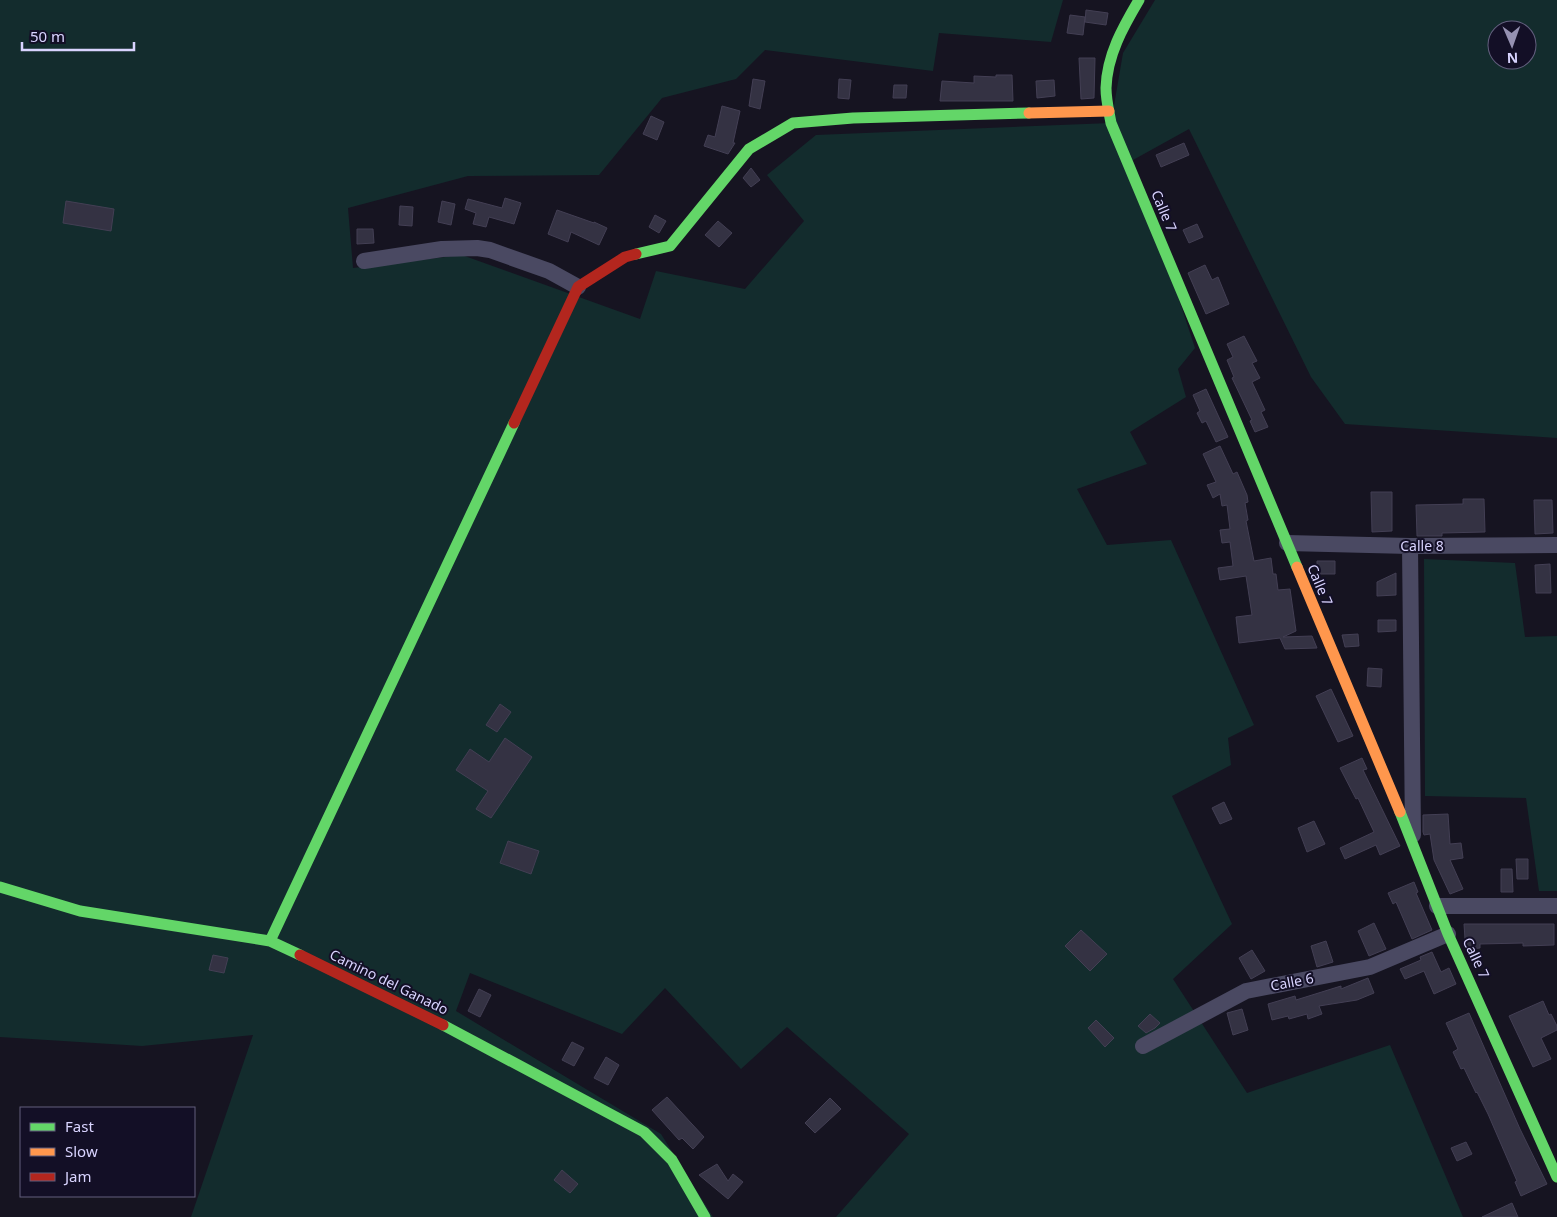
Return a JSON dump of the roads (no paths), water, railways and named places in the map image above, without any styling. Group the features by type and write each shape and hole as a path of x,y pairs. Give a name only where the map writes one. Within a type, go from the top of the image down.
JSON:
{"street":[{"name":"Calle 7","path":"1139,0 1117,39 1110,58 1106,88 1111,123 1414,845 1448,934 1557,1176"},
{"path":"270,941 578,287 626,257 670,246 749,149 793,123 853,118 1109,111"},
{"path":"364,261 442,249 477,248 490,250 549,271 578,287"},
{"name":"Calle 8","path":"1287,543 1410,546 1557,546"},
{"path":"1410,546 1414,845"},
{"name":"Camino del Ganado","path":"0,886 80,911 270,941 465,1036 644,1132 672,1160 705,1217"},
{"path":"1437,906 1557,906"},
{"name":"Calle 6","path":"1144,1046 1246,991 1370,967 1448,934"}]}
